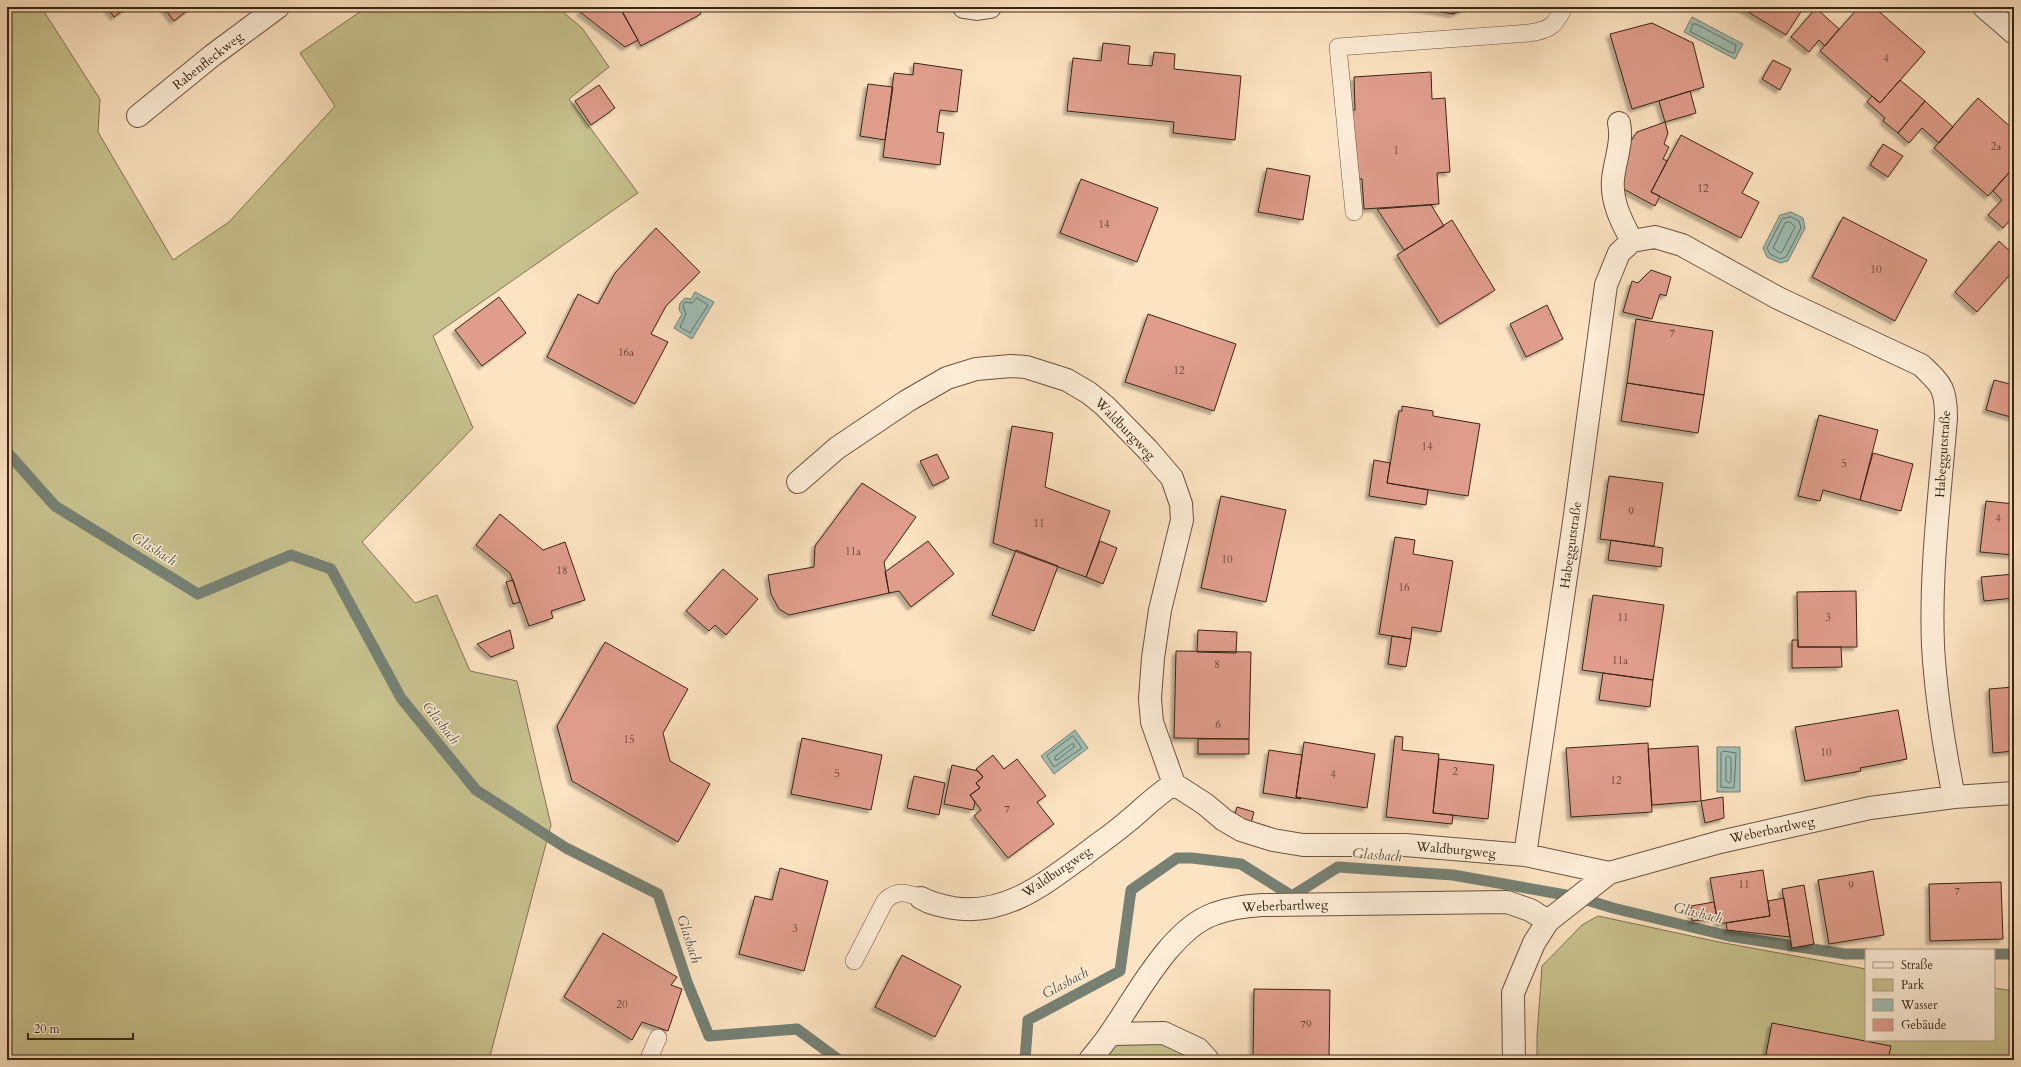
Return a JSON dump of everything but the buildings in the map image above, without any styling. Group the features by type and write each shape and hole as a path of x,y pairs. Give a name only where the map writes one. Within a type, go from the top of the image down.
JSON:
{"street":[{"name":"Rabenfleckweg","path":"138,116 213,55 278,7"},
{"path":"964,7 977,10 990,7"},
{"path":"1984,7 2014,33"},
{"path":"1619,123 1621,133 1613,178 1613,194 1621,220 1632,241"},
{"name":"Habeggutstraße","path":"1525,855 1569,560 1606,285 1619,253 1632,241 1655,237 1682,245 1778,298 1921,365 1938,381 1946,398 1946,418 1934,577 1934,646 1942,737 1954,797"},
{"name":"Waldburgweg","path":"798,482 837,448 907,401 947,378 976,369 994,366 1026,367 1067,380 1089,393 1127,428 1172,478 1181,504 1182,520 1160,610 1152,658 1150,699 1152,722 1174,784 1205,804 1224,820 1241,830 1273,840 1303,845 1405,846 1525,855 1610,873"},
{"name":"Waldburgweg","path":"921,898 942,906 963,910 997,906 1018,899 1045,884 1126,823 1165,789 1174,784"},
{"name":"Weberbartlweg","path":"1514,1060 1513,993 1534,943 1548,921 1610,873 1720,842 1870,808 1954,797 2014,793"},
{"name":"Weberbartlweg","path":"1090,1060 1111,1034 1169,947 1199,921 1214,914 1240,907 1262,905 1507,902 1530,910 1548,921"},
{"path":"1111,1034 1164,1033 1198,1049 1208,1060"}],"lane":[{"path":"1354,212 1338,47 1529,34 1549,28 1558,21 1564,7"},
{"path":"854,961 885,901 889,897 903,892 921,898"},
{"path":"650,1060 658,1038"}],"green space":[{"path":"7,7 41,7 100,99 98,132 173,260 229,222 335,106 300,53 367,7 557,7 582,28 609,67 569,99 638,193 433,336 473,428 362,542 415,603 437,595 470,671 517,681 551,825 489,1060 7,1060"},
{"path":"1598,916 1719,942 1865,969 1865,1041 1995,1041 1995,988 2014,991 2014,1060 1537,1060 1537,1036 1542,966 1582,925"},
{"path":"1119,1040 1168,1041 1203,1060 1101,1060"}],"water":[{"path":"1692,17 1743,44 1735,59 1684,32"},
{"path":"1791,212 1803,218 1805,228 1788,261 1780,263 1767,257 1763,248 1780,215"},
{"path":"695,292 714,302 692,339 674,328 682,314 679,310 680,303 685,298 691,299"},
{"path":"1075,730 1088,748 1054,774 1041,756"},
{"path":"1717,747 1740,747 1740,792 1717,792"}],"waterway":[{"name":"Glasbach","path":"7,452 55,506 198,594 291,555 331,569 401,698 476,790 566,848 658,894 687,982 709,1036 797,1029 839,1060"},
{"name":"Glasbach","path":"1025,1060 1028,1020 1120,971 1131,890 1177,858 1192,858 1241,864 1292,896 1338,867 1453,875 1577,897 1613,908 1729,936 1845,954 1865,954"},
{"name":"Glasbach","path":"1995,954 2014,954"}]}
